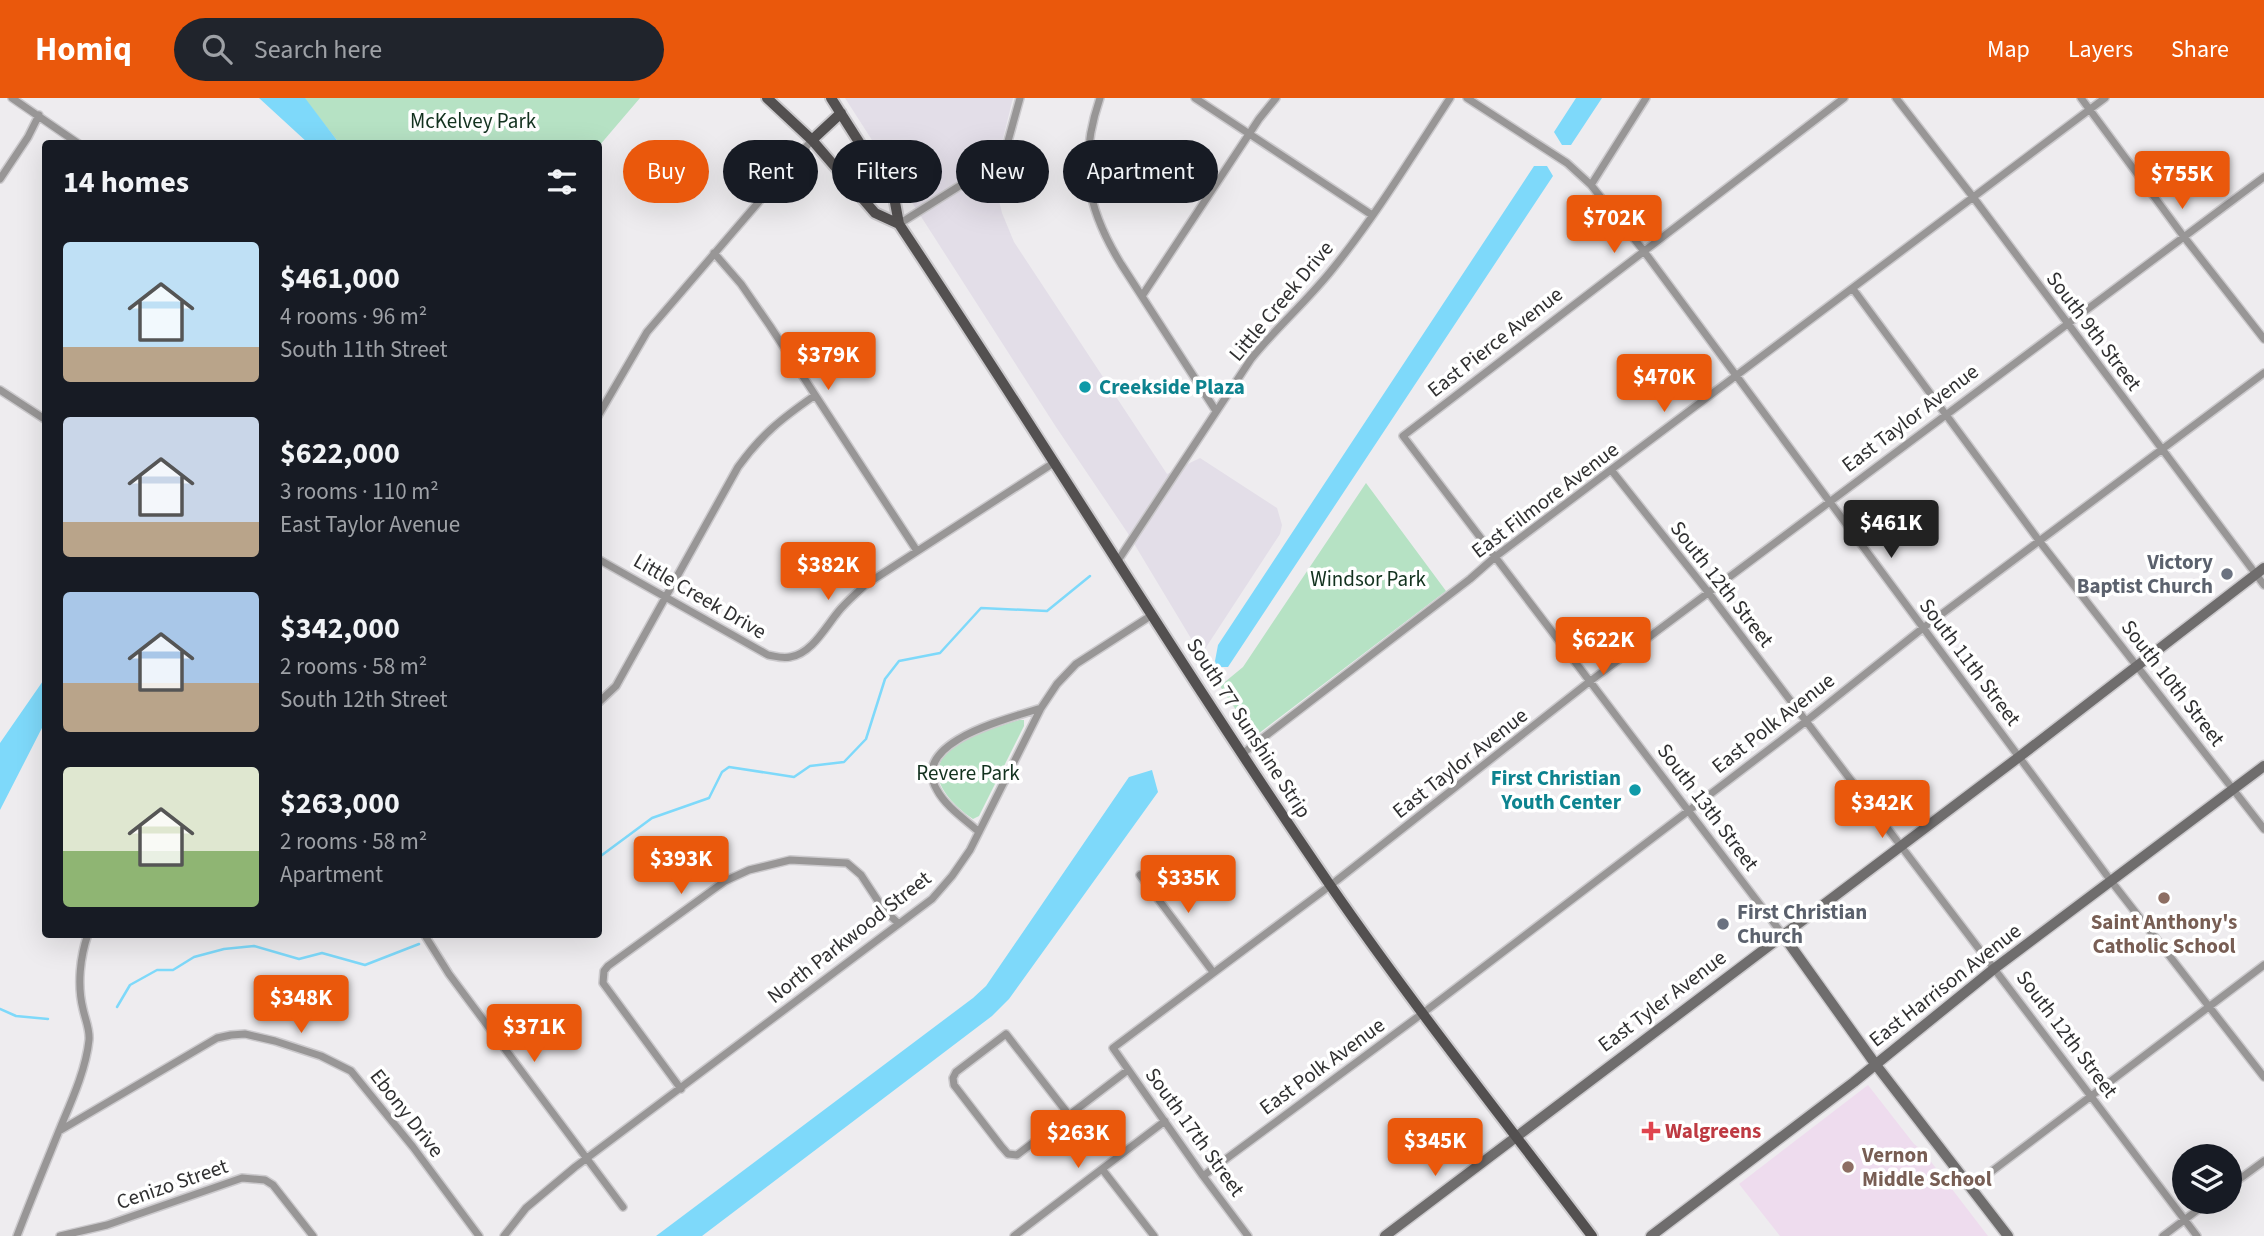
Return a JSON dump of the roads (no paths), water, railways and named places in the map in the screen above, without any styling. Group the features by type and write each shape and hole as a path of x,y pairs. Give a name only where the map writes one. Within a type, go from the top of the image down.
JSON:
{"main road":[{"path":"767,98 812,140 841,113"},
{"path":"831,98 894,197 899,224"},
{"path":"818,147 875,213 899,224"},
{"name":"South 77 Sunshine Strip","path":"899,224 1242,754 1331,885 1423,1013 1592,1236"},
{"name":"East Tyler Avenue","path":"1385,1236 2019,757 2260,571"},
{"name":"East Harrison Avenue","path":"1651,1236 1876,1065 1995,968 2264,766"},
{"name":"South 13th Street","path":"1783,935 1876,1065 2008,1236"}],"street":[{"path":"12,98 73,140"},
{"path":"899,224 998,160 1005,152 1020,98"},
{"path":"1100,98 1091,127 1088,172 1095,215 1107,241 1216,411"},
{"path":"1195,98 1372,215"},
{"path":"1142,296 1249,134 1276,98"},
{"name":"Little Creek Drive","path":"1117,562 1251,359 1329,274 1450,98"},
{"name":"South 11th Street","path":"1467,98 1552,152 1591,185 1643,250 2111,881 2264,1077"},
{"path":"1591,185 1646,98"},
{"name":"East Pierce Avenue","path":"1402,436 1844,98"},
{"name":"South 9th Street","path":"1896,98 2162,450 2260,571 2264,585"},
{"path":"2081,98 2264,339"},
{"name":"East Filmore Avenue","path":"1242,754 1495,557 2105,98"},
{"path":"0,179 39,115"},
{"name":"East Taylor Avenue","path":"1113,1048 1331,885 1589,682 2264,177"},
{"path":"602,409 648,332 757,203"},
{"path":"714,253 755,305 917,551"},
{"name":"South 10th Street","path":"1853,289 2040,542 2264,830"},
{"name":"East Polk Avenue","path":"1203,1176 1423,1013 1805,722 1923,628 2264,373"},
{"path":"0,390 42,416"},
{"path":"602,700 616,686 738,467 753,446 778,421 814,396"},
{"name":"South 13th Street","path":"1402,436 1783,935"},
{"name":"Little Creek Drive","path":"602,561 768,655 791,657 802,653 811,645 865,585 1055,462"},
{"name":"South 12th Street","path":"1612,471 1708,592 2197,1236"},
{"name":"North Parkwood Street","path":"504,1236 532,1203 587,1159 932,899 952,876 979,832 1041,708 1057,684 1076,664 1153,615"},
{"path":"979,832 936,789 933,775 938,757 964,734 1041,708"},
{"path":"681,1089 607,990 602,977 608,966 725,881 750,870 790,860 847,863 861,875 884,910 898,923"},
{"path":"1140,875 1213,972"},
{"path":"16,1236 79,1080 89,1040 81,992 82,956 87,938"},
{"path":"426,938 449,974 623,1207"},
{"path":"1971,1187 2264,965"},
{"name":"Ebony Drive","path":"59,1131 217,1038 245,1034 275,1041 321,1056 351,1071 479,1236"},
{"path":"1069,1115 1006,1034 956,1072 953,1078 954,1085 1008,1154 1017,1155 1128,1070"},
{"name":"South 17th Street","path":"1113,1048 1248,1236"},
{"path":"1014,1236 1165,1121"},
{"path":"2242,1177 2264,1161"},
{"path":"1102,1169 1154,1236"},
{"name":"Cenizo Street","path":"60,1236 107,1226 242,1178 265,1180 273,1185 313,1236"},
{"path":"2163,1236 2193,1214"}],"water":[{"path":"259,98 305,98 337,140 305,140"},
{"path":"1576,98 1602,98 1571,145 1562,145 1554,132"},
{"path":"1534,166 1547,166 1553,176 1228,667 1217,667 1215,661 1218,645"},
{"path":"42,682 42,728 0,810 0,743"},
{"path":"1152,770 1158,792 1009,999 992,1016 702,1236 656,1236 986,986 1129,777"}],"waterway":[{"path":"602,855 652,818 709,798 722,772 729,767 794,777 810,766 844,762 866,739 885,679 899,661 940,653 981,608 1047,611 1090,576"},
{"path":"117,1007 130,985 157,970 173,970 194,957 224,949 254,946 299,959 322,953 365,965 419,944"},
{"path":"0,1009 16,1016 48,1019"}],"place":[{"name":"Creekside Plaza","path":"1085,387"},
{"name":"Victory Baptist Church","path":"2227,574"},
{"name":"First Christian Youth Center","path":"1635,790"},
{"name":"Saint Anthony's Catholic School","path":"2164,898"},
{"name":"First Christian Church","path":"1723,924"},
{"name":"Walgreens","path":"1651,1131"},
{"name":"Vernon Middle School","path":"1848,1167"}],"park label":[{"name":"McKelvey Park","path":"473,121"},
{"name":"Windsor Park","path":"1368,579"},
{"name":"Revere Park","path":"968,773"}]}
